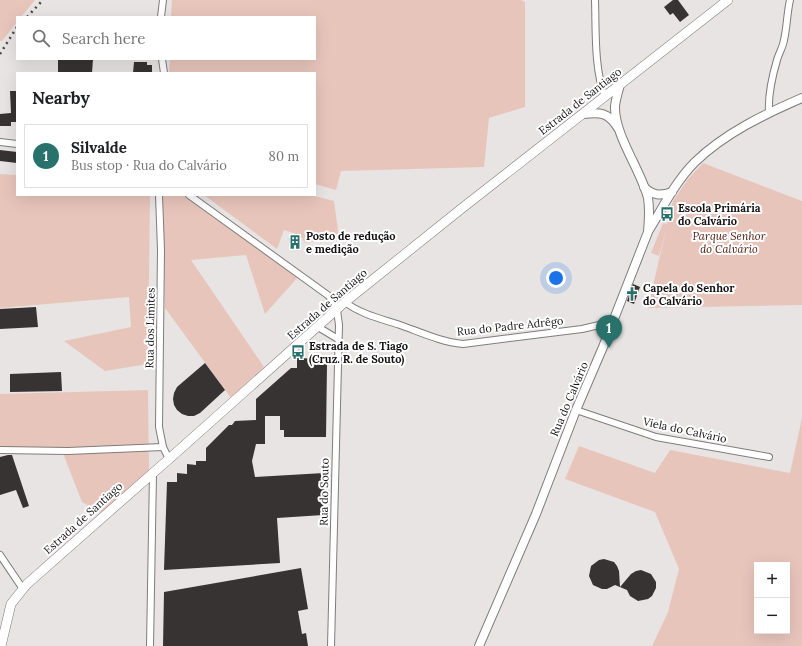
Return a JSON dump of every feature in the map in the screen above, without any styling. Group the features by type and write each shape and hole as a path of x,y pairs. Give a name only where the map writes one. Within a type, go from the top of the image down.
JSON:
{"main road":[{"name":"Estrada de Santiago","path":"1,646 11,604 27,584 153,472 170,459 345,302 461,208 728,0"},
{"name":"Rua do Calvário","path":"479,646 536,514 576,410 603,347 648,232 650,214 648,199 622,135 616,116 615,106 620,85"},
{"path":"605,97 602,108 606,115"},
{"name":"Rua do Calvário","path":"605,97 616,116"},
{"path":"648,232 680,180 695,162 743,126 769,112 802,98"},
{"path":"583,114 596,113 606,115"},
{"name":"Rua do Calvário","path":"606,115 614,123 622,135"},
{"path":"644,186 650,193 657,195 664,195 672,192"}],"street":[{"path":"161,16 163,0"},
{"path":"595,0 598,67 605,97"},
{"path":"769,112 768,103 770,91 784,39 790,0"},
{"path":"162,60 164,72"},
{"path":"0,142 16,144"},
{"name":"Rua dos Limites","path":"158,196 160,250 159,427 163,447 170,459"},
{"path":"190,196 329,296 337,310"},
{"name":"Rua do Padre Adrêgo","path":"345,302 353,309 450,342 463,344 582,328 612,322"},
{"name":"Rua do Souto","path":"331,646 338,339 340,325 337,310"},
{"path":"318,327 338,339"},
{"name":"Viela do Calvário","path":"576,410 656,437 769,457"},
{"path":"0,450 68,451 163,447"},
{"path":"150,646 153,472"},
{"path":"0,555 23,589"},
{"path":"3,636 7,646"}],"green space":[{"path":"0,0 35,0 22,16 16,16 16,23 2,41 0,41"},
{"path":"172,0 521,0 525,2 525,107 489,118 484,167 341,171 336,190 316,184 316,72 169,72 170,60 316,60 316,16 171,16"},
{"name":"Parque Senhor do Calvário","path":"703,163 802,201 802,305 648,308 666,229 659,256 651,253 663,223 667,224 673,201 688,179"},
{"path":"0,174 16,175 16,196 150,196 148,364 105,371 64,341 131,327 129,297 0,308"},
{"path":"163,196 184,196 298,277 265,314 246,255 191,260 264,367 231,398 165,308"},
{"path":"205,196 315,196 334,201 339,238 305,243 300,235 284,230 277,249"},
{"path":"148,390 149,470 101,513 82,502 61,448 0,448 0,394"},
{"path":"802,418 802,646 652,646 668,612 679,569 655,512 565,479 579,446 655,473 670,450 790,473"}],"building":[{"path":"673,0 678,0 689,15 680,22 673,13 670,15 664,7"},
{"path":"58,60 93,60 92,72 58,72"},
{"path":"134,62 147,62 147,65 152,65 152,72 133,72"},
{"path":"10,91 16,91 16,122 11,122 11,126 0,126 0,114 11,113"},
{"path":"0,150 16,152 16,163 0,161"},
{"name":"Posto de redução e medição","path":"299,237 300,245 290,246 289,238"},
{"name":"Capela do Senhor do Calvário","path":"633,284 640,287 634,304 627,301"},
{"path":"36,307 38,327 0,329 0,309"},
{"path":"297,358 322,359 322,364 327,364 326,437 284,437 284,430 280,430 280,416 265,416 265,444 256,444 252,461 255,477 324,473 323,515 277,518 280,563 164,570 167,482 177,482 177,473 187,474 187,464 196,465 196,461 206,461 206,448 229,425 232,425 235,421 256,420 256,399 291,368 297,368"},
{"path":"205,363 225,390 200,413 194,416 182,414 174,405 174,393 177,387"},
{"path":"61,372 62,391 10,392 10,374"},
{"path":"12,455 29,506 23,508 16,490 0,495 0,457"},
{"path":"604,559 614,562 617,566 619,571 620,587 631,574 636,571 641,570 651,574 656,582 656,588 652,596 648,599 638,601 630,596 627,590 615,585 607,589 602,589 593,585 589,576 591,566 599,560"},
{"path":"301,568 308,609 298,611 302,634 306,633 308,646 163,646 164,592"}],"railway":[{"path":"28,16 43,0"},
{"path":"0,54 16,29"}],"place":[{"name":"Escola Primária do Calvário","path":"667,214"},
{"name":"Posto de redução e medição","path":"295,242"},
{"name":"Capela do Senhor do Calvário","path":"632,294"},
{"name":"Silvalde","path":"609,348"},
{"name":"Estrada de S. Tiago (Cruz. R. de Souto)","path":"298,352"}]}
